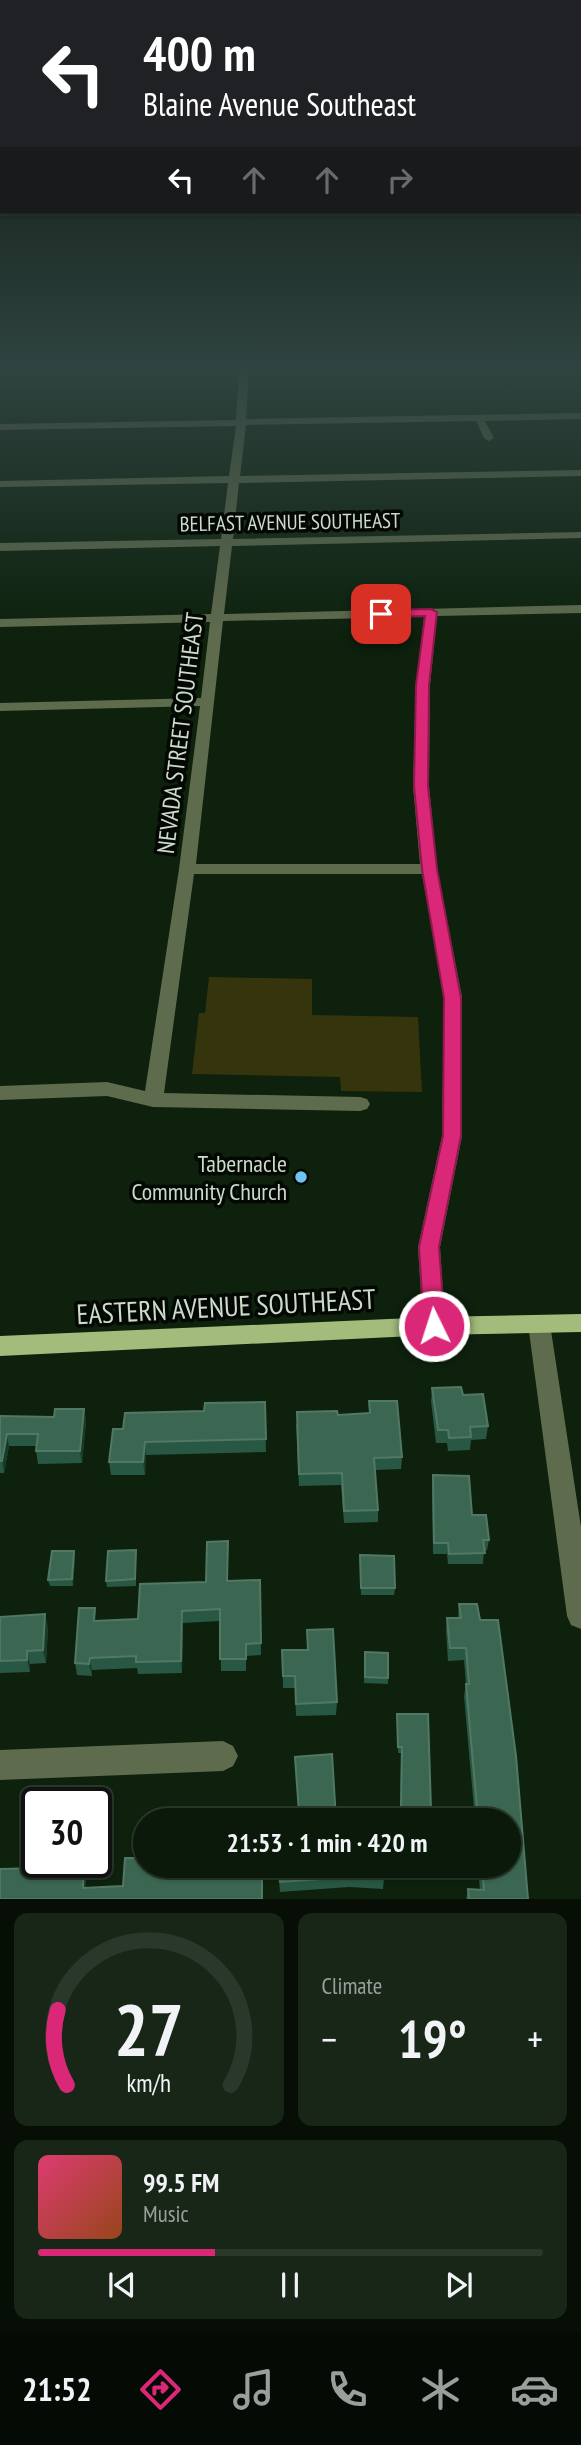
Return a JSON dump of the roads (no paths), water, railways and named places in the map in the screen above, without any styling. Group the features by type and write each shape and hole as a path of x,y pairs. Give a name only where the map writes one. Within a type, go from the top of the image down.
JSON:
{"main road":[{"name":"EASTERN AVENUE SOUTHEAST","path":"0,1346 434,1326 581,1323"}],"street":[{"name":"NEVADA STREET SOUTHEAST","path":"152,1100 187,869 236,459"},
{"path":"0,484 581,473"},
{"name":"BELFAST AVENUE SOUTHEAST","path":"0,547 581,536"},
{"path":"0,623 581,609"},
{"path":"431,612 423,685 421,763 429,869 453,998 452,1136 429,1247 434,1326"},
{"path":"0,707 206,702"},
{"path":"187,869 429,869"},
{"path":"0,1093 107,1089 152,1100 360,1104"},
{"path":"538,1324 581,1616"},
{"path":"0,1765 223,1756"}],"place":[{"name":"Tabernacle Community Church","path":"301,1177"}]}
